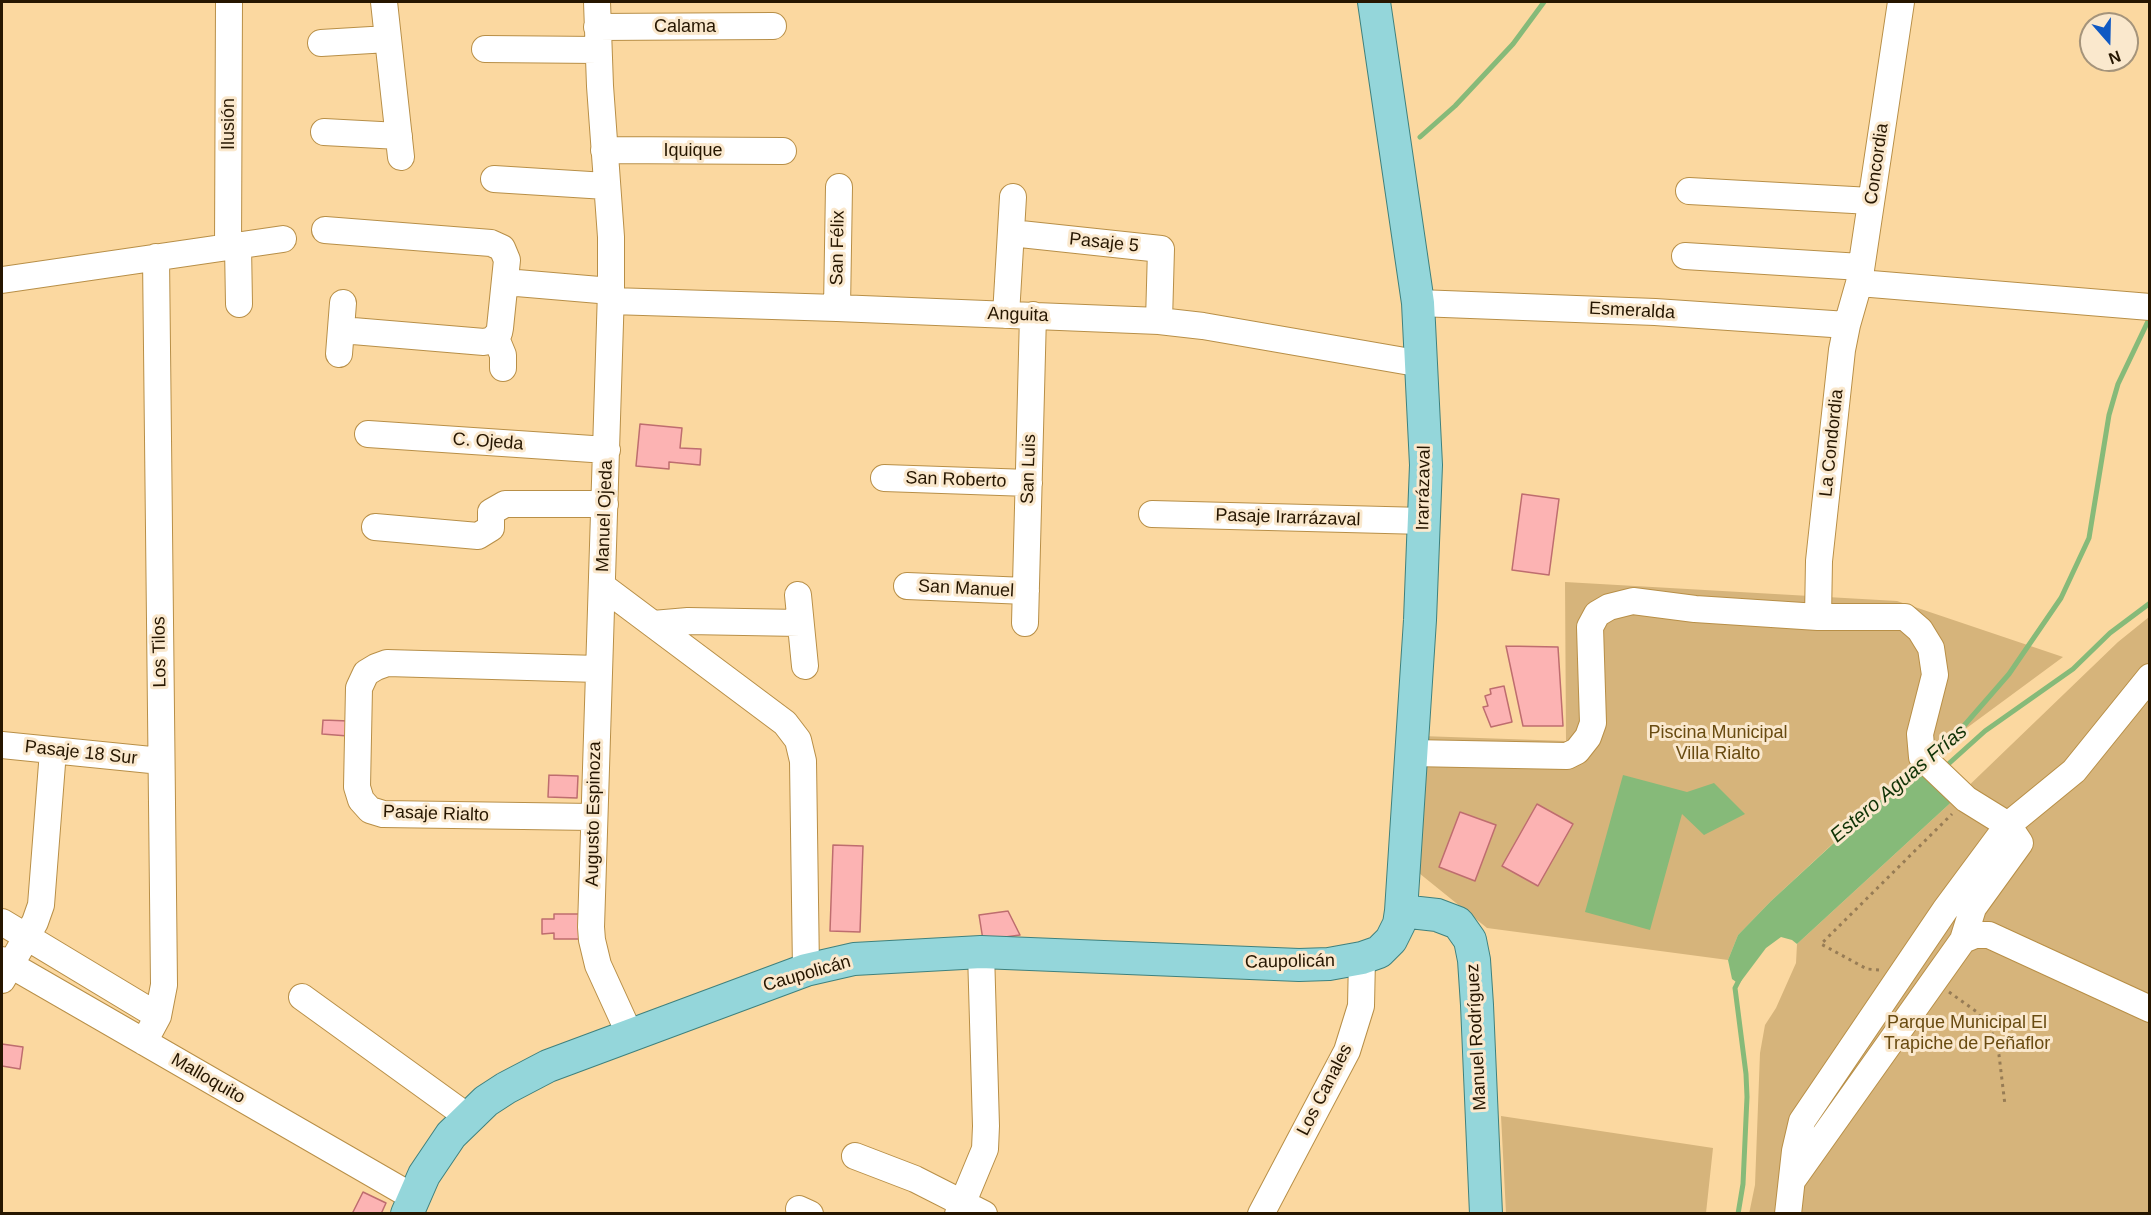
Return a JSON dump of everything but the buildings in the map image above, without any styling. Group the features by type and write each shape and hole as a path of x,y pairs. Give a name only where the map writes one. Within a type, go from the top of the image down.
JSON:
{"main road":[{"name":"Irarrázaval","path":"1362,958 1379,952 1391,940 1399,924 1401,911 1426,465 1418,303 1374,2"},
{"name":"Manuel Rodríguez","path":"1401,911 1437,915 1458,923 1470,940 1477,1005 1486,1214"},
{"name":"Caupolicán","path":"410,1205 437,1155 468,1118 486,1101 526,1076 806,970 854,959 981,951 1299,965 1329,964 1362,958"}],"street":[{"name":"Ilusión","path":"229,2 233,246 239,304"},
{"path":"324,132 400,147 384,2"},
{"name":"Manuel Ojeda","path":"597,2 610,237 611,296 602,586 785,723 798,740 803,761 806,970"},
{"name":"Concordia","path":"1847,325 1860,275 1901,2"},
{"name":"Calama","path":"485,49 773,26"},
{"path":"321,43 388,39"},
{"name":"Iquique","path":"604,150 783,151"},
{"path":"494,179 606,186"},
{"name":"San Félix","path":"837,308 839,188"},
{"path":"1689,191 1871,201"},
{"path":"1006,315 1013,196"},
{"path":"325,230 491,243 502,249 505,254 505,282 500,328 496,338 503,355 503,368"},
{"name":"Pasaje 5","path":"1011,233 1161,249 1151,321"},
{"path":"2,280 284,239"},
{"path":"1685,256 2146,306"},
{"name":"Los Tilos","path":"144,1042 159,1016 164,986 156,257"},
{"name":"Anguita","path":"505,282 611,296 1151,321 1203,326 1422,364"},
{"path":"343,303 340,342 484,342 496,338"},
{"name":"Esmeralda","path":"1418,303 1655,312 1847,325"},
{"name":"San Luis","path":"1025,623 1033,315"},
{"name":"La Condordia","path":"1818,617 1819,561 1847,325"},
{"name":"C. Ojeda","path":"368,434 607,450"},
{"name":"San Roberto","path":"884,478 1029,483"},
{"path":"375,527 478,536 491,528 491,512 505,504 605,504"},
{"name":"Pasaje Irarrázaval","path":"1152,514 1424,521"},
{"name":"Augusto Espinoza","path":"602,586 593,817 592,940 598,965 630,1035"},
{"name":"San Manuel","path":"906,586 1026,591"},
{"path":"798,595 805,666"},
{"path":"1411,753 1567,756 1577,751 1588,737 1593,723 1589,658 1590,627 1597,614 1609,607 1633,602 1695,609 1818,617 1905,617 1920,630 1931,648 1935,675 1920,734 1922,757 1966,800 2008,825 2020,843 1973,908 1963,940 1792,1180"},
{"path":"653,624 688,621 800,623"},
{"name":"Pasaje Rialto","path":"593,817 383,814 370,810 361,800 357,787 359,688 366,673 376,666 387,663 598,669"},
{"path":"1788,1214 1802,1121 1945,910 2008,825 2074,771 2150,677"},
{"name":"Pasaje 18 Sur","path":"2,746 161,761"},
{"path":"4,969 27,937 38,914 42,896 53,750"},
{"path":"2,922 159,1016"},
{"path":"1963,940 1975,935 1989,935 2150,1009"},
{"path":"855,1156 915,1179 968,1210 985,1149 981,951"},
{"name":"Los Canales","path":"1261,1214 1347,1051 1360,1006 1362,958"},
{"name":"Malloquito","path":"4,969 144,1042 410,1205"},
{"path":"302,997 468,1118"}],"path":[{"path":"1903,972 1867,969 1821,944 1966,800"},
{"path":"1934,981 1977,1012 1992,1033 1999,1055 2005,1105"}],"green space":[{"name":"Piscina Municipal Villa Rialto","path":"1565,582 1897,601 2063,657 1922,761 1771,901 1738,935 1728,960 1487,928 1414,869 1421,736 1566,741"},
{"name":"Parque Municipal El Trapiche de Peñaflor","path":"2149,617 2149,1213 1749,1214 1755,1185 1760,1053 1765,1025 1776,1008 1796,963 1797,944 1958,796 2118,642"},
{"path":"1501,1116 1713,1148 1706,1213 1506,1213"}],"water":[{"path":"1923,761 1958,796 1797,944 1781,937 1766,948 1739,984 1732,979 1728,960 1738,935 1771,901"},
{"path":"1623,775 1687,792 1714,783 1745,814 1704,835 1682,814 1650,930 1585,912"}],"waterway":[{"path":"1420,137 1455,106 1513,44 1544,2"},
{"path":"1935,759 2009,674 2061,598 2089,538 2109,415 2118,384 2150,317"},
{"name":"Estero Aguas Frías","path":"1945,767 1985,731 2073,669 2110,633 2150,603"},
{"name":"Estero Aguas Frías","path":"1738,1214 1743,1184 1747,1097 1735,988 1740,978"}]}
